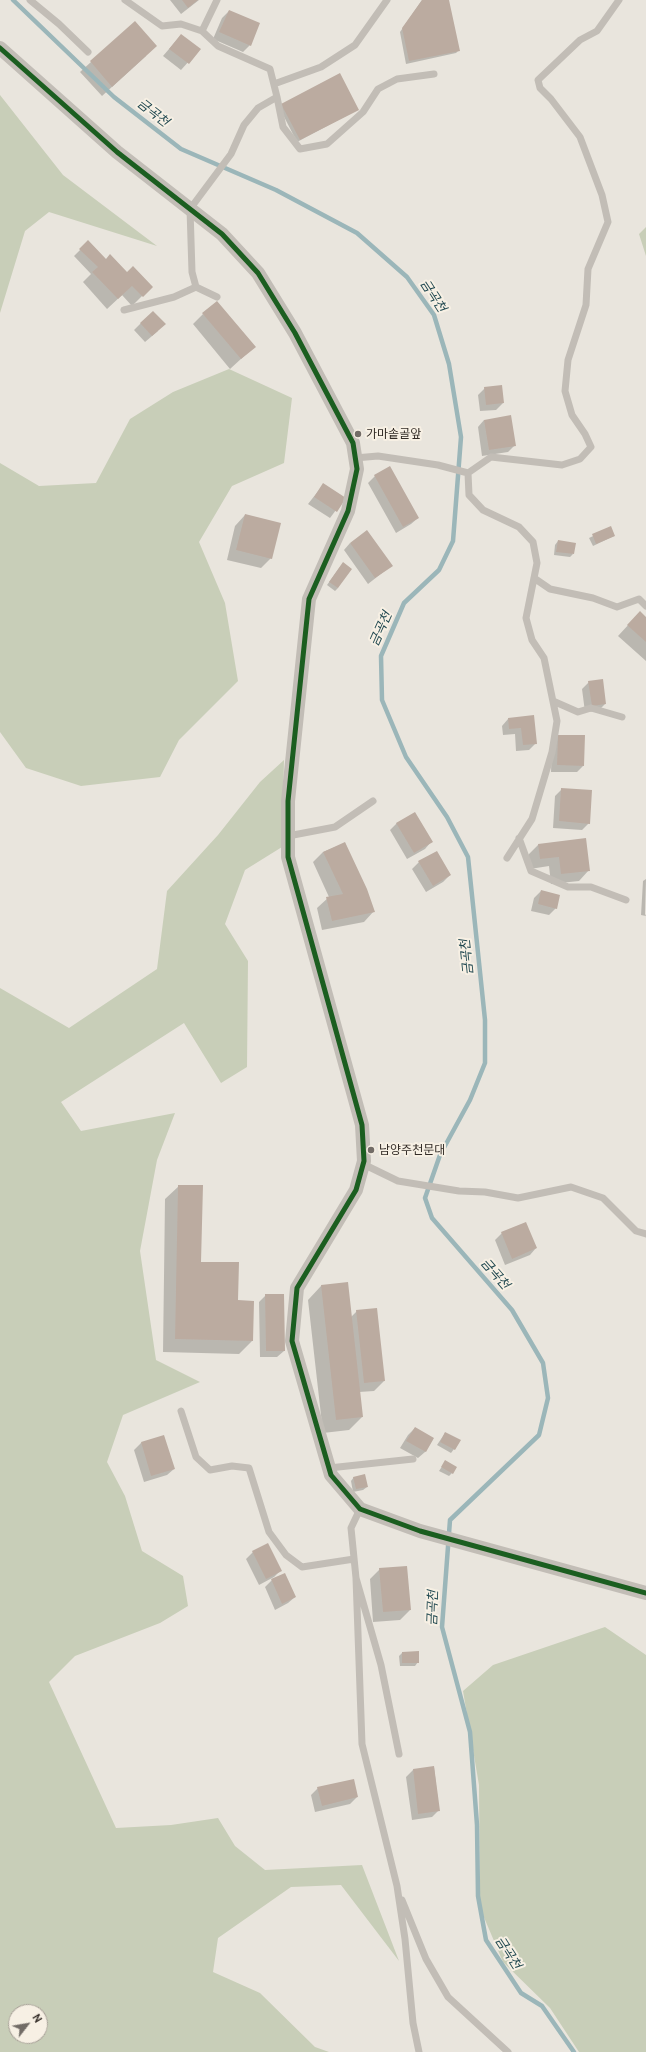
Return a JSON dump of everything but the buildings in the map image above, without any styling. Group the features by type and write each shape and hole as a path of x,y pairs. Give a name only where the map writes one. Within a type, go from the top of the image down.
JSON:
{"street":[{"path":"0,48 117,152 222,234 258,274 295,333 353,443 357,469 348,511 309,599 288,801 288,857 362,1125 363,1164 356,1190 297,1288 292,1341 331,1475 360,1509 420,1531 646,1593"}],"lane":[{"path":"30,0 60,24 88,52"},
{"path":"125,0 162,26 181,24 202,31 218,46 270,68 283,127 300,149 327,144 363,112 378,90 397,79 434,74"},
{"path":"202,31 217,0"},
{"path":"274,84 322,67 354,45 387,0"},
{"path":"355,458 378,456 438,465 468,473 491,457 562,465 580,459 591,446 572,415 566,391 568,360 586,305 588,269 608,222 602,195 580,137 551,99 540,88 538,80 580,40 597,31 618,0"},
{"path":"217,297 196,287 192,272 190,209 208,182 231,154 244,126 258,108 277,97"},
{"path":"124,310 174,297 196,287"},
{"path":"468,473 469,495 482,510 518,527 533,542 537,563 526,618 532,640 544,658 557,721 552,752 532,819 506,858"},
{"path":"534,578 550,589 593,598 617,607 639,599 646,606"},
{"path":"553,701 578,712 591,708 622,716"},
{"path":"288,836 334,827 373,800"},
{"path":"520,838 531,871 568,887 591,888 626,900"},
{"path":"363,1164 398,1181 459,1191 485,1192 518,1198 571,1186 603,1198 636,1231 646,1234"},
{"path":"181,1411 196,1457 210,1470 232,1466 249,1468 268,1532 286,1555 302,1567 354,1559"},
{"path":"329,1468 413,1459"},
{"path":"360,1509 351,1528 356,1578 362,1744 397,1886 405,1939 413,2023 419,2052"},
{"path":"356,1578 381,1665 399,1754"},
{"path":"397,1886 426,1959 448,1998 508,2052"}],"green space":[{"path":"0,95 63,175 157,246 49,212 25,231 0,313"},
{"path":"646,227 646,256 639,234"},
{"path":"229,369 292,398 284,463 232,486 199,542 225,603 238,681 179,740 160,777 81,786 26,768 0,732 0,463 39,486 96,483 130,419 173,392"},
{"path":"284,760 282,847 245,870 225,924 248,961 247,1067 221,1083 184,1023 61,1102 81,1131 175,1113 157,1160 140,1251 156,1360 200,1382 123,1415 107,1462 125,1496 142,1551 183,1576 188,1606 160,1623 75,1656 49,1682 116,1828 171,1825 218,1818 235,1846 265,1870 362,1865 399,1961 341,1885 291,1887 218,1938 213,1972 260,1993 315,2047 329,2052 0,2052 0,988 69,1028 157,969 167,891 218,835 260,782"},
{"path":"605,1627 646,1655 646,2052 579,2052 550,2008 503,1962 480,1908 479,1785 463,1691 493,1665"}],"waterway":[{"name":"금곡천","path":"13,0 114,97 181,149 276,190 357,233 407,277 434,315 449,364 461,437 453,541 439,570 404,603 381,656 382,700 406,757 447,817 468,857 485,1020 485,1063 470,1100 440,1155 425,1198 432,1218 512,1310 543,1363 548,1398 539,1435 450,1520 442,1627 470,1732 477,1825 478,1896 486,1940 521,1993 542,2006 574,2052"}],"cycle path":[{"path":"0,48 117,152 222,234 258,273 295,333 353,443 357,469 348,511 309,599 288,801 288,857 362,1125 364,1161 356,1190 297,1288 292,1341 331,1475 360,1509 420,1531 646,1593"}],"place":[{"name":"가마솥골앞","path":"358,434"},
{"name":"남양주천문대","path":"371,1150"}]}
